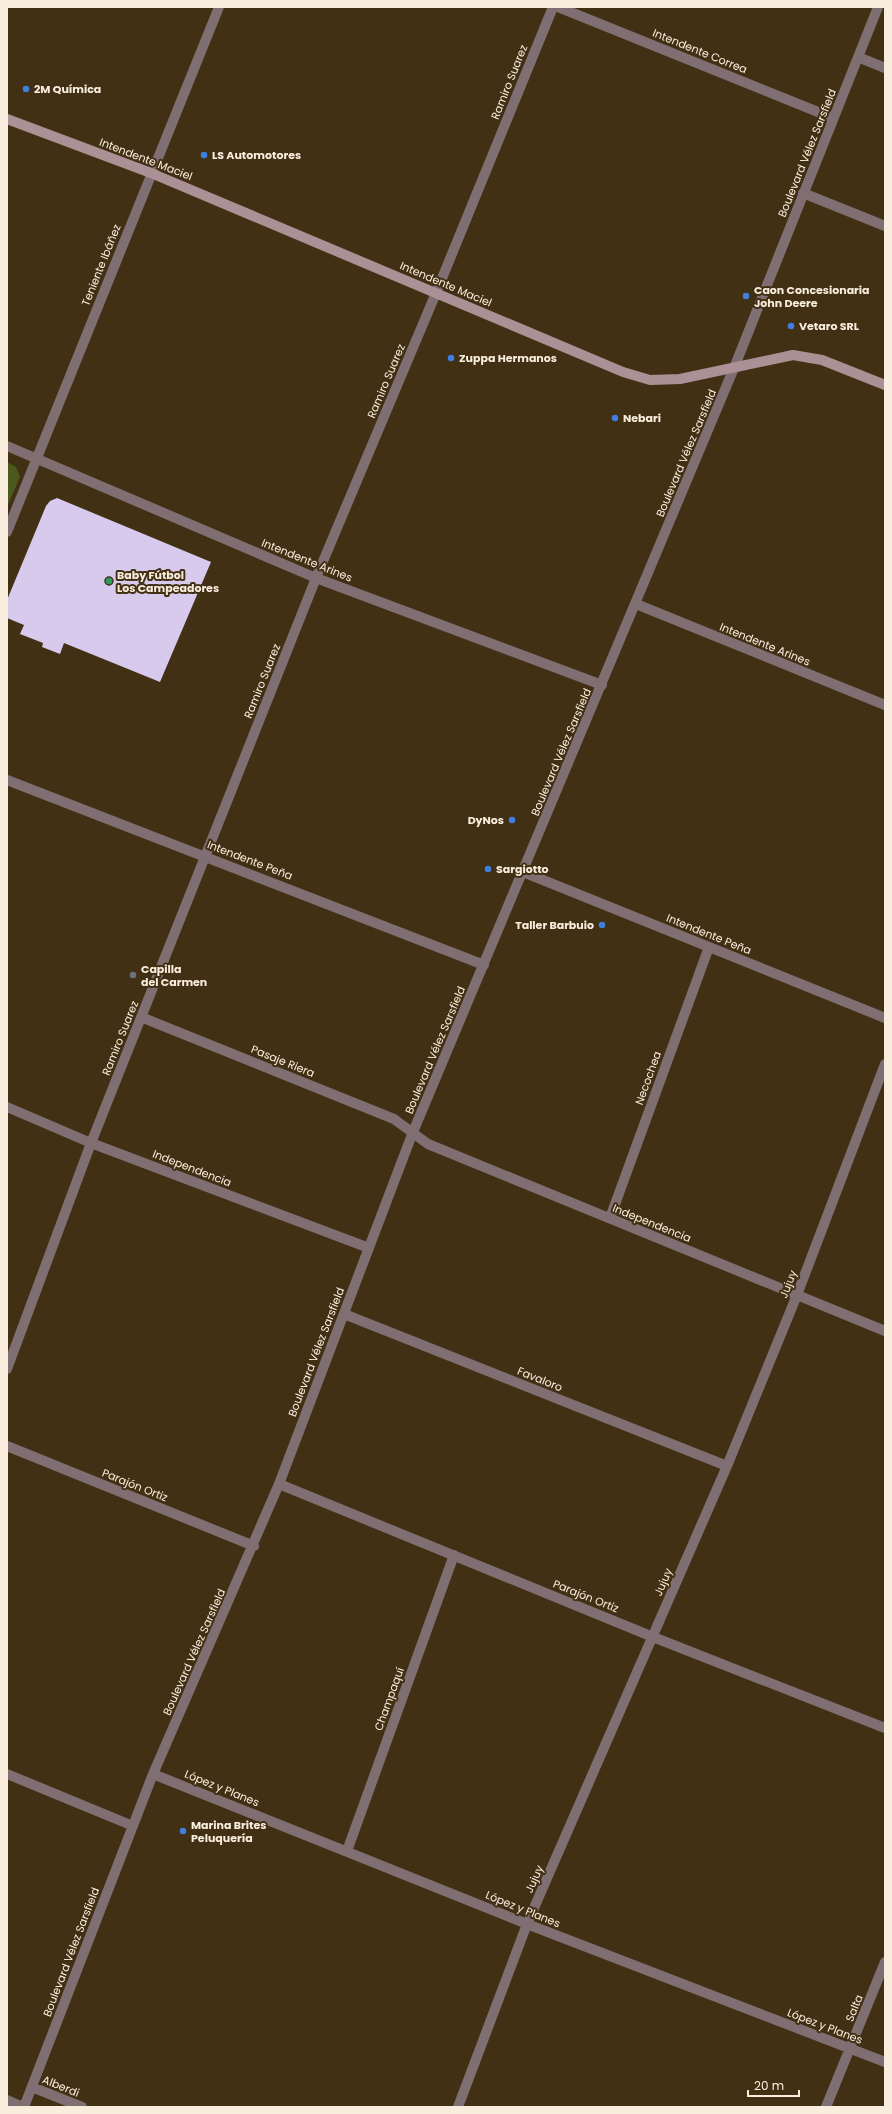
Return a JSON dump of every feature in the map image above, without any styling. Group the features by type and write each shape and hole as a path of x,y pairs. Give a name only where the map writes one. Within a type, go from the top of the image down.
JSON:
{"main road":[{"name":"Intendente Maciel","path":"7,119 151,173 609,367 650,380 680,379 793,355 822,360 885,385"}],"street":[{"name":"Teniente Ibáñez","path":"7,532 219,7"},
{"name":"Ramiro Suarez","path":"7,1369 91,1143 316,578 436,293 553,7"},
{"name":"Intendente Correa","path":"558,7 834,118"},
{"name":"Boulevard Vélez Sarsfield","path":"24,2107 153,1774 254,1546 279,1484 414,1132 734,368 878,7"},
{"path":"858,57 885,68"},
{"path":"803,193 885,226"},
{"name":"Intendente Arines","path":"7,446 316,578 602,685"},
{"name":"Intendente Arines","path":"636,604 885,705"},
{"name":"Intendente Peña","path":"7,780 484,965"},
{"name":"Intendente Peña","path":"523,872 885,1018"},
{"name":"Necochea","path":"610,1218 709,947"},
{"name":"Pasaje Riera","path":"141,1017 394,1119 414,1132"},
{"name":"Jujuy","path":"458,2107 527,1924 727,1466 797,1295 885,1064"},
{"name":"Independencia","path":"7,1107 91,1143 369,1248"},
{"name":"Independencia","path":"414,1132 428,1144 885,1331"},
{"name":"Favaloro","path":"344,1314 727,1466"},
{"name":"Parajón Ortiz","path":"7,1446 254,1546"},
{"name":"Parajón Ortiz","path":"279,1484 653,1636 885,1728"},
{"name":"Champaquí","path":"347,1852 454,1555"},
{"path":"7,1774 133,1826"},
{"name":"López y Planes","path":"153,1774 527,1924 885,2062"},
{"name":"Salta","path":"826,2107 885,1962"},
{"name":"Alberdi","path":"32,2087 82,2107"},
{"path":"7,2100 24,2107"}],"green space":[{"path":"7,462 16,467 20,477 7,507"}],"building":[{"name":"Baby Fútbol Los Campeadores","path":"57,498 211,562 160,682 64,643 60,654 42,647 43,643 20,634 24,625 7,618 7,600 46,506 50,501"}],"place":[{"name":"2M Química","path":"26,89"},
{"name":"LS Automotores","path":"204,155"},
{"name":"Caon Concesionaria John Deere","path":"746,296"},
{"name":"Vetaro SRL","path":"791,326"},
{"name":"Zuppa Hermanos","path":"451,358"},
{"name":"Nebari","path":"615,418"},
{"name":"Baby Fútbol Los Campeadores","path":"109,581"},
{"name":"DyNos","path":"512,820"},
{"name":"Sargiotto","path":"488,869"},
{"name":"Taller Barbuio","path":"602,925"},
{"name":"Capilla del Carmen","path":"133,975"},
{"name":"Marina Brites Peluquería","path":"183,1831"}]}
